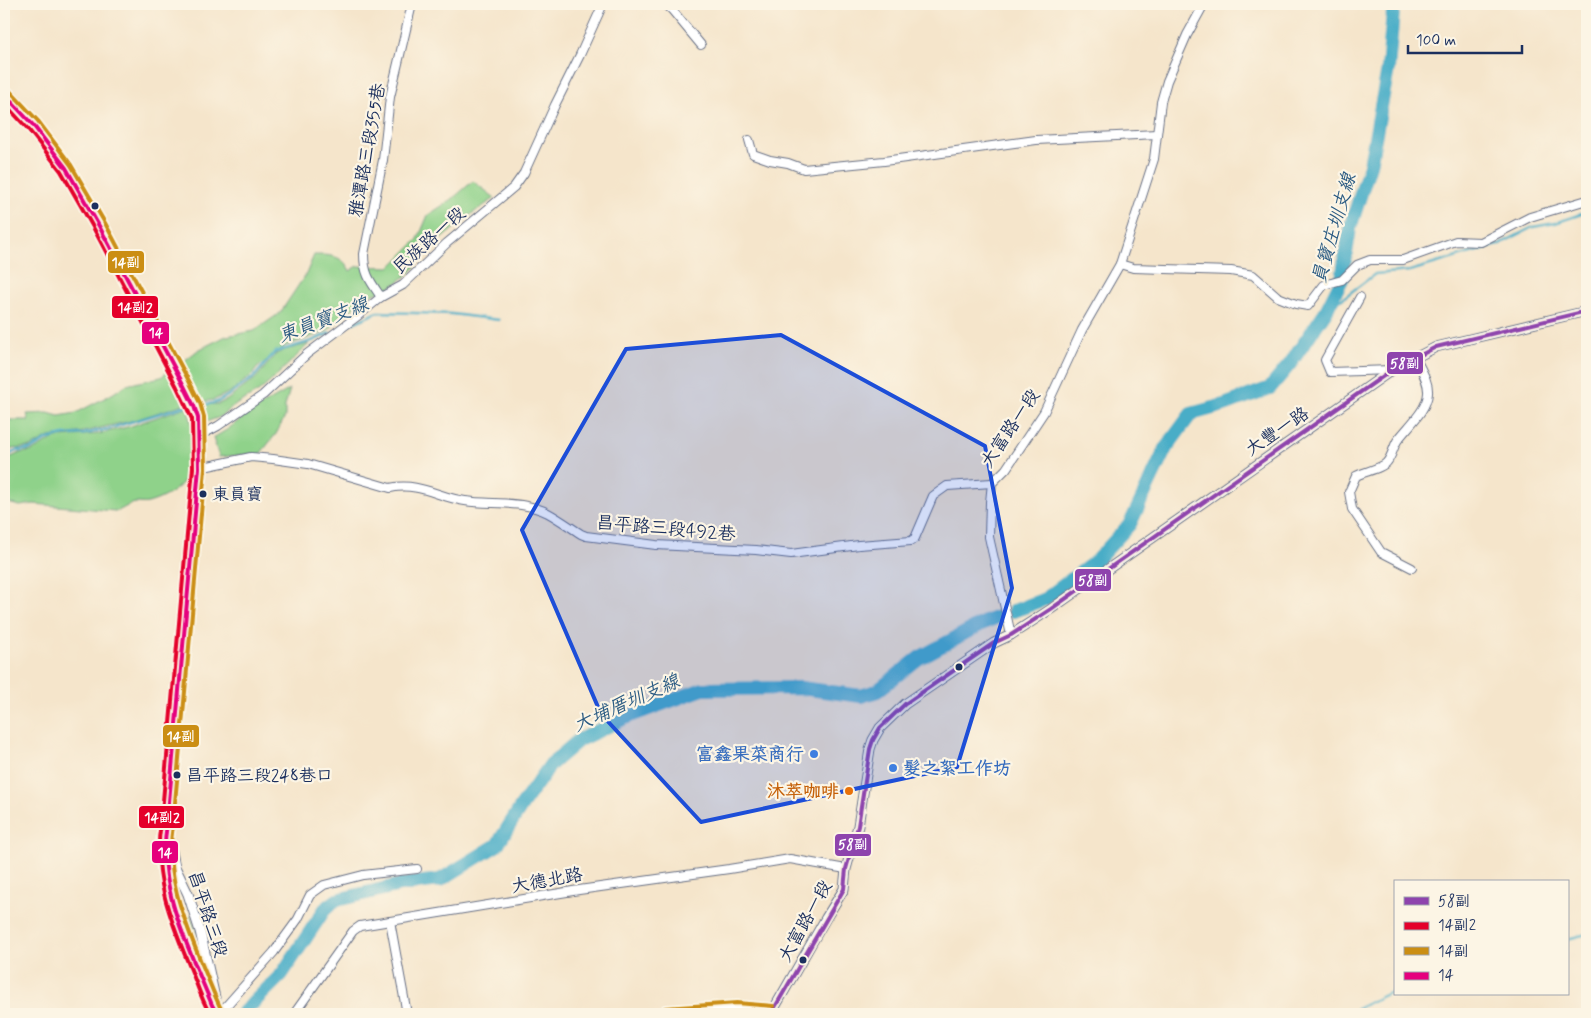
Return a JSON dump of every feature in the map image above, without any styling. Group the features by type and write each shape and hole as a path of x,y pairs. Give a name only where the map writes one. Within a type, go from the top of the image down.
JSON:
{"street":[{"name":"雅潭路三段355巷","path":"381,297 367,277 364,254 383,160 390,97 412,4"},
{"name":"民族路一段","path":"199,436 218,426 264,395 307,354 381,297 403,285 446,242 514,187 524,173 603,4"},
{"path":"665,4 702,45"},
{"name":"大富路一段","path":"772,1013 844,890 846,869 858,826 872,740 880,728 905,704 994,643 1012,635 989,537 992,483 1006,469 1044,412 1082,330 1120,264 1154,159 1161,102 1167,81 1186,34 1204,4"},
{"name":"昌平路三段","path":"4,94 33,125 66,168 104,235 192,402 198,418 199,468 164,842 167,879 177,919 208,997 218,1014"},
{"path":"749,140 753,154 804,169 884,161 1036,140 1157,134"},
{"path":"1120,264 1133,268 1231,271 1254,275 1278,297 1296,304 1308,306 1324,285 1342,280 1357,266 1370,260 1403,260 1456,241 1481,242 1530,217 1587,200"},
{"path":"1360,297 1325,360 1330,372 1392,370"},
{"name":"大豐一路","path":"1012,635 1051,610 1392,370 1415,357 1436,347 1587,311"},
{"path":"1412,568 1381,552 1352,509 1349,492 1356,476 1387,463 1396,442 1423,408 1428,396 1428,387 1415,357"},
{"name":"昌平路三段492巷","path":"199,468 251,457 308,464 390,488 403,485 421,488 463,501 520,505 547,512 586,536 656,545 756,550 791,554 859,545 911,541 915,538 933,496 947,486 992,483"},
{"name":"昌平路三段","path":"167,824 175,867 188,894 200,932 218,1014"},
{"name":"大德北路","path":"295,1014 353,932 360,926 579,890 790,859 846,869"},
{"path":"218,1014 274,952 298,919 310,895 324,884 363,875 417,869"},
{"path":"390,920 407,1014"},
{"path":"665,1014 737,1009 772,1013"}],"highlighted area":[{"path":"781,335 985,446 1012,588 957,767 701,822 601,714 522,530 626,349"}],"green space":[{"path":"473,181 495,198 432,246 410,273 387,290 367,296 327,331 285,346 232,391 214,400 199,402 179,365 198,350 226,336 254,331 280,313 306,274 314,255 331,256 340,259 350,271 358,266 390,267 418,239 428,215 451,200"},
{"path":"309,344 258,392 237,404 220,417 206,422 200,405 218,404 227,400 255,379 276,354"},
{"path":"170,370 184,404 138,419 84,432 49,437 31,447 12,449 4,455 4,420 29,420 27,414 48,413 59,416 76,413 126,385 161,377"},
{"path":"290,389 285,406 285,417 276,434 260,454 219,457 213,438 250,412"},
{"path":"186,407 192,429 189,471 183,483 166,496 148,503 136,503 115,511 34,504 20,506 4,502 4,460 20,453 32,451 60,437 98,434 131,426"},
{"path":"190,914 198,940 197,955 194,953 179,916"}],"waterway":[{"name":"員寶庄圳支線","path":"1014,611 1045,599 1096,561 1130,524 1166,448 1191,414 1224,405 1270,388 1290,364 1326,311 1342,279 1350,228 1370,165 1388,69 1392,4"},
{"path":"1326,311 1375,274 1410,271 1498,245 1533,227 1555,223 1587,212"},
{"name":"東員寶支線","path":"353,323 378,312 452,314 499,320"},
{"name":"東員寶支線","path":"196,403 208,404 217,402 253,378 275,352 312,341 330,333"},
{"name":"東員寶支線","path":"4,457 16,451 31,449 48,439 108,429 191,404"},
{"name":"大埔厝圳支線","path":"242,1014 282,974 325,909 337,900 400,885 440,880 497,845 551,764 579,740 627,717 703,689 801,688 861,696 877,691 919,658 985,622 998,617"},
{"path":"1568,939 1587,934"},
{"path":"1346,1014 1394,990"}],"transit line":[{"name":"14副","path":"9,90 38,121 71,165 105,223 189,381 200,403 204,417 205,469 171,843 171,861 182,912 222,1011"},
{"name":"14","path":"4,94 33,125 66,168 183,384 198,418 199,468 165,848 166,871 177,917 217,1014"},
{"name":"14副2","path":"4,103 28,129 61,171 94,229 192,419 193,468 159,842 159,860 164,896 169,913 201,996 210,1014"},
{"name":"58副","path":"771,1014 844,889 846,869 858,826 870,749 880,728 905,704 994,643 1011,635 1051,609 1392,370 1436,347 1587,311"},
{"name":"14副","path":"665,1008 737,1003 773,1006"}],"place":[{"name":"東員寶","path":"203,494"},
{"name":"富鑫果菜商行","path":"814,754"},
{"name":"髮之絮工作坊","path":"893,768"},
{"name":"昌平路三段248巷口","path":"177,775"},
{"name":"沐萃咖啡","path":"849,791"}]}
